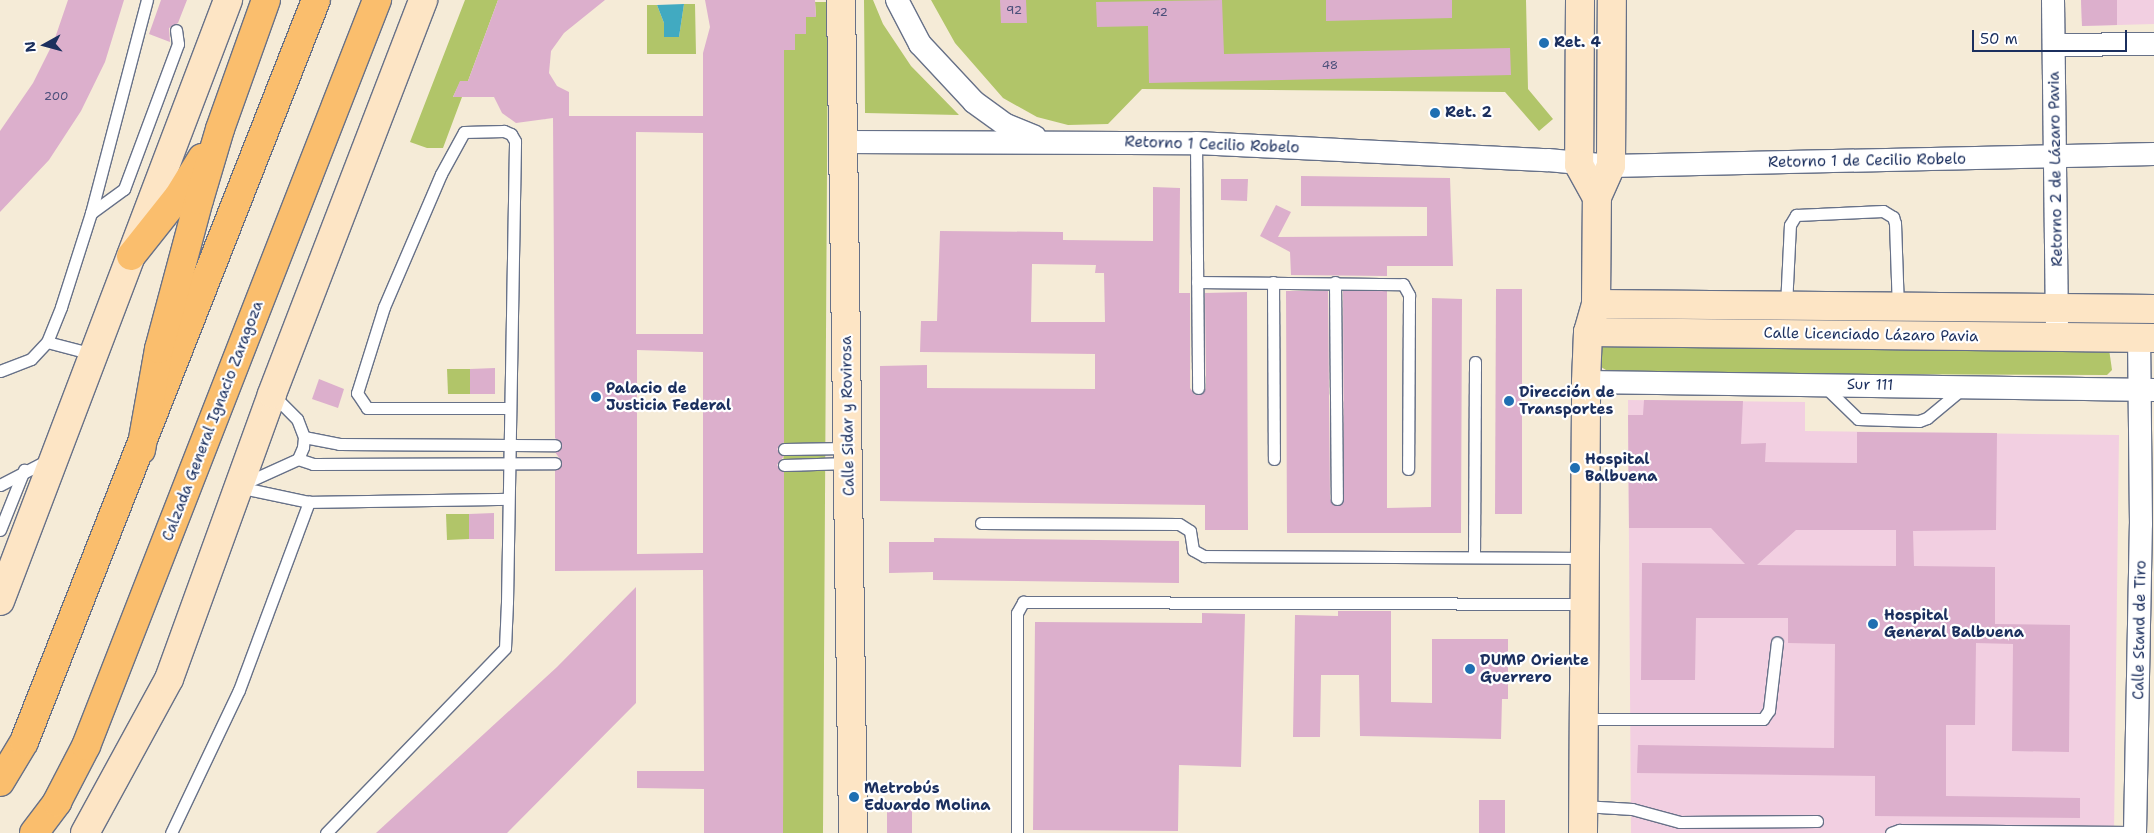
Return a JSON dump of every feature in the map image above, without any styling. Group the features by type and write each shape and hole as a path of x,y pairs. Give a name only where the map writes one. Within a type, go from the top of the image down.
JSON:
{"main road":[{"path":"141,450 158,350 220,129 266,0"},
{"path":"0,782 24,742 141,450 316,0"},
{"name":"Calzada General Ignacio Zaragoza","path":"34,833 57,802 86,746 377,0"},
{"path":"131,256 178,197 220,129"}],"street":[{"path":"0,600 228,0"},
{"path":"85,833 169,679 272,394 423,0"},
{"name":"Calle Sidar y Rovirosa","path":"842,0 853,833"},
{"path":"897,0 920,44 974,102 1006,125 1048,141"},
{"path":"1580,0 1579,165 1597,197"},
{"path":"1583,833 1586,382 1588,332 1596,304 1597,197 1611,166 1612,0"},
{"name":"Retorno 2 de Lázaro Pavia","path":"2053,0 2057,157 2057,337"},
{"path":"2055,45 2154,44"},
{"name":"Retorno 1 Cecilio Robelo","path":"845,142 1048,141 1196,143 1548,160 1579,165"},
{"name":"Retorno 1 de Cecilio Robelo","path":"1579,165 1611,166 2154,154"},
{"name":"Calle Licenciado Lázaro Pavia","path":"1596,304 1786,308 2154,310"},
{"name":"Calle Licenciado Lázaro Pavia","path":"1588,332 2146,338"},
{"name":"Calle Stand de Tiro","path":"2135,832 2145,802 2148,524 2146,338"},
{"name":"Sur 111","path":"1586,382 2148,390"}],"lane":[{"path":"0,371 32,360 47,342 91,213 148,0"},
{"path":"91,213 124,189 178,44 176,30"},
{"path":"326,833 505,648 510,408 514,141 511,134 504,131 464,132 441,174 388,299 357,392 367,408 510,408"},
{"path":"1196,143 1198,388"},
{"path":"1786,308 1790,225 1796,214 1883,211 1893,217 1895,223 1898,309"},
{"path":"1198,282 1397,283 1408,289 1408,469"},
{"path":"1273,282 1274,459"},
{"path":"1335,282 1337,499"},
{"path":"47,342 93,354"},
{"path":"1474,556 1475,362"},
{"path":"1822,385 1858,418 1919,421 1927,418 1965,387"},
{"path":"272,394 297,419 304,437 298,459"},
{"path":"304,437 339,444 555,445"},
{"path":"784,449 849,456"},
{"path":"784,464 849,456"},
{"path":"0,485 24,470 54,458"},
{"path":"238,487 298,459 313,464 555,463"},
{"path":"0,530 24,470"},
{"path":"238,487 310,502 508,499"},
{"path":"171,833 239,690 310,502"},
{"path":"981,523 1179,524 1190,530 1193,550 1204,556 1474,556 1564,561 1585,558"},
{"path":"1017,833 1017,613 1023,602 1585,604"},
{"path":"1585,719 1763,720 1769,710 1777,642"},
{"path":"1583,806 1632,809 1680,828 1817,821"},
{"path":"1891,833 1899,830 2135,832"}],"shaded area":[{"path":"2081,0 2154,0 2154,24 2082,26"},
{"name":"Hospital General Balbuena","path":"1628,400 1805,402 1805,431 2119,435 2114,833 1631,833"}],"green space":[{"path":"465,0 498,0 468,81 460,82 453,97 462,97 443,148 427,148 410,142"},
{"path":"864,0 873,0 883,24 911,66 959,115 865,113"},
{"path":"931,0 1526,0 1528,89 1553,119 1539,131 1505,92 1142,89 1108,124 1068,125 1037,117 1003,98 955,43"},
{"path":"815,2 828,2 823,833 783,833 784,50 795,34 806,33 806,17 816,16"},
{"path":"684,4 695,4 696,54 647,54 647,5 657,5 664,23 665,37 679,37"},
{"path":"1601,344 2109,349 2112,370 2107,375 1611,373 1601,367"},
{"path":"447,369 470,369 470,394 448,394"},
{"path":"446,514 469,514 469,539 447,540"}],"water":[{"path":"684,4 679,37 664,37 664,23 657,5"}],"building":[{"path":"68,0 124,0 105,62 81,111 49,160 0,212 0,131 33,83 54,41"},
{"path":"161,0 187,0 178,23 169,28 170,42 149,34"},
{"path":"498,0 605,0 564,33 551,51 549,73 557,86 569,92 569,116 703,116 703,53 710,27 705,0 815,0 816,17 806,17 806,34 795,34 795,50 784,50 784,442 777,449 784,456 777,465 784,472 783,833 704,833 704,789 637,788 637,771 704,771 703,570 555,571 555,470 562,462 555,452 562,445 555,438 553,118 516,123 502,113 494,97 453,97 460,81 468,81","holes":["636,132 703,133 703,334 636,334","637,350 703,352 703,553 637,554"]},
{"path":"1000,0 1026,0 1027,23 1001,23"},
{"path":"1222,0 1224,54 1510,48 1511,75 1149,83 1148,26 1097,27 1096,2"},
{"path":"1326,0 1452,0 1452,18 1326,21"},
{"path":"2081,0 2117,0 2117,25 2082,26"},
{"path":"1301,176 1450,178 1453,266 1387,266 1387,276 1291,275 1290,252 1260,236 1276,205 1291,212 1278,237 1427,236 1427,207 1301,206"},
{"path":"1221,179 1248,179 1247,201 1221,200"},
{"path":"1153,187 1180,188 1179,293 1190,293 1190,388 1195,395 1202,394 1206,388 1205,293 1247,292 1248,530 1205,530 1205,505 880,501 880,366 927,365 927,388 1095,389 1095,354 920,352 921,321 937,321 940,231 1063,232 1063,240 1153,241","holes":["1032,264 1096,265 1095,273 1104,273 1105,322 1031,322"]},
{"name":"Dirección de Transportes","path":"1496,289 1522,289 1522,514 1495,514"},
{"path":"1286,291 1328,291 1330,499 1337,506 1344,499 1343,291 1387,291 1387,508 1431,507 1432,298 1462,299 1461,533 1287,533"},
{"path":"495,368 495,394 470,394 470,369"},
{"path":"319,379 344,389 338,408 312,399"},
{"path":"1644,400 1743,401 1741,444 1766,443 1765,462 1857,463 1857,432 1997,433 1996,530 1913,531 1914,566 1995,567 1995,624 2070,625 2069,752 2012,751 2013,644 1976,643 1975,725 1946,725 1946,796 2080,798 2080,818 1875,816 1875,776 1637,773 1638,745 1834,748 1835,644 1788,643 1788,618 1696,618 1695,680 1641,680 1642,563 1745,564 1711,528 1629,528 1628,415 1643,415","holes":["1796,530 1896,530 1896,566 1757,565"]},
{"path":"494,513 494,539 469,539 469,514"},
{"path":"934,538 1179,541 1179,583 933,580 933,572 889,573 889,542 934,542"},
{"path":"636,587 636,703 507,833 376,833 557,667"},
{"path":"1338,611 1391,611 1391,702 1432,703 1432,639 1508,639 1508,699 1502,699 1501,739 1360,736 1359,675 1321,675 1320,737 1293,737 1295,615 1338,616"},
{"path":"1202,613 1245,614 1241,767 1179,765 1178,831 1033,830 1035,622 1202,623"},
{"path":"1479,800 1505,800 1505,833 1479,833"},
{"path":"887,808 912,808 912,833 887,833"}],"place":[{"name":"Ret. 4","path":"1544,43"},
{"name":"Ret. 2","path":"1435,113"},
{"name":"Palacio de Justicia Federal","path":"596,397"},
{"name":"Dirección de Transportes","path":"1509,401"},
{"name":"Hospital Balbuena","path":"1575,468"},
{"name":"Hospital General Balbuena","path":"1873,624"},
{"name":"DUMP Oriente Guerrero","path":"1470,669"},
{"name":"Metrobús Eduardo Molina","path":"854,797"}]}
